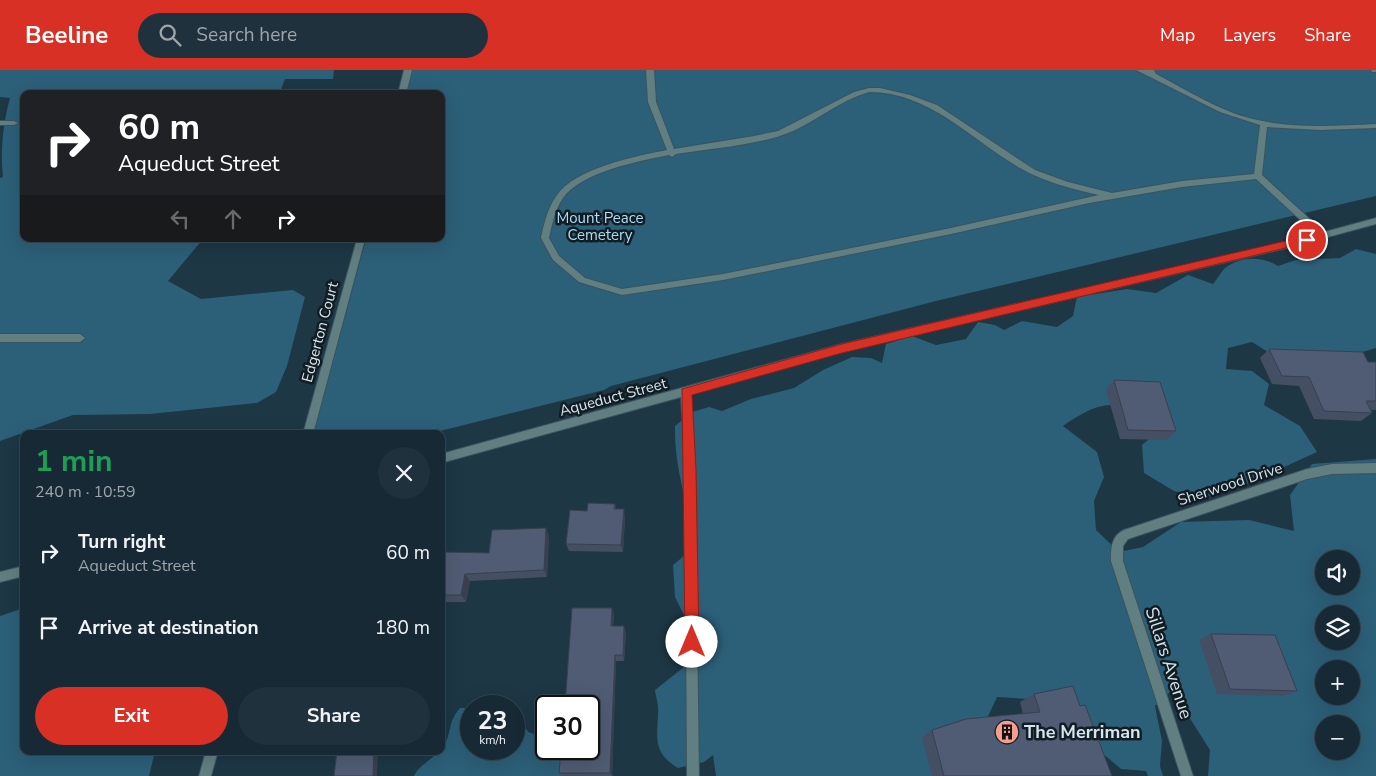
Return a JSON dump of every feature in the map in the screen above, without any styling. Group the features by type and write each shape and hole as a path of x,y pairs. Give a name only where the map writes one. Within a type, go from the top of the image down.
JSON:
{"street":[{"path":"403,90 408,70"},
{"path":"650,70 652,102 672,154"},
{"path":"1140,70 1152,73 1222,110 1264,124 1348,128 1376,126"},
{"path":"1112,196 1057,181 1024,167 935,108 906,96 876,90 848,97 782,132 638,160 598,170 567,188 552,211 545,238 556,258 582,280 622,292 723,278 951,232 1112,196 1182,184 1258,176 1323,236"},
{"path":"0,123 14,123"},
{"path":"1258,176 1264,124"},
{"name":"Aqueduct Street","path":"445,458 842,348 1376,222"},
{"name":"Edgerton Court","path":"309,430 361,242"},
{"path":"0,338 80,338"},
{"path":"686,392 690,470 693,776"},
{"name":"Sherwood Drive","path":"1117,561 1116,545 1124,535 1308,474 1332,468 1376,468"},
{"name":"Sillars Avenue","path":"1117,561 1187,776"},
{"path":"0,577 20,572"},
{"path":"205,776 211,755"}],"green space":[{"path":"0,70 334,70 333,79 285,79 281,90 20,90 20,242 200,242 168,281 201,299 293,290 305,297 287,366 276,392 257,403 150,414 73,415 31,430 20,430 20,434 0,441 0,178 3,177 3,137 10,98 0,97"},
{"name":"Mount Peace Cemetery","path":"412,70 1376,70 1376,196 936,301 611,386 604,390 444,430 314,430 365,242 445,242 445,90 406,90"},
{"path":"1356,249 1376,254 1376,348 1298,371 1252,342 1228,348 1226,369 1252,371 1269,384 1264,405 1300,426 1317,452 1245,485 1204,498 1174,491 1144,473 1142,445 1164,427 1135,412 1124,408 1103,406 1092,409 1063,426 1097,452 1104,477 1094,501 1096,530 1119,552 1143,547 1181,522 1249,520 1294,531 1290,495 1312,464 1376,459 1376,776 1208,776 1210,750 1172,690 1155,706 1162,741 1160,766 1163,776 1148,776 1146,771 1121,769 1088,741 1029,699 997,697 986,721 934,776 716,776 713,755 704,762 678,768 664,757 660,751 657,738 658,708 655,690 699,655 709,651 702,630 687,621 675,597 673,565 696,546 679,472 675,442 675,426 692,412 709,407 722,411 751,399 794,388 823,370 852,357 871,358 882,363 886,344 912,336 936,345 966,339 978,322 995,325 1004,330 1022,321 1057,327 1073,316 1077,297 1127,289 1156,293 1188,275 1213,284 1225,268 1238,261 1258,259 1278,266 1296,260 1340,258"},
{"path":"20,609 20,755 154,755 149,776 0,776 0,616"},
{"path":"460,708 460,760 525,760 525,726 528,732 535,735 535,760 592,760 603,764 613,776 414,776 435,755 445,755 445,745 453,719"}],"building":[{"path":"1269,349 1363,352 1368,362 1376,362 1376,401 1366,401 1372,413 1324,411 1309,377 1282,376"},
{"path":"1114,380 1160,382 1176,431 1128,430"},
{"path":"588,503 615,504 614,509 624,509 621,545 566,544 570,510 587,511"},
{"path":"546,528 544,570 465,574 461,595 445,595 445,552 489,553 492,530"},
{"path":"572,608 612,608 611,626 624,626 623,655 615,655 610,773 559,773 560,760 600,760 600,695 566,695"},
{"path":"1211,634 1275,635 1297,691 1230,689"},
{"name":"The Merriman","path":"1073,686 1080,706 1085,705 1112,776 944,776 932,730 966,719 1040,712 1034,694"},
{"path":"337,755 374,755 373,776 334,776"}],"place":[{"name":"The Merriman","path":"1007,732"}],"route":[{"path":"692,642 690,470 686,392 842,348 1307,240"}]}
